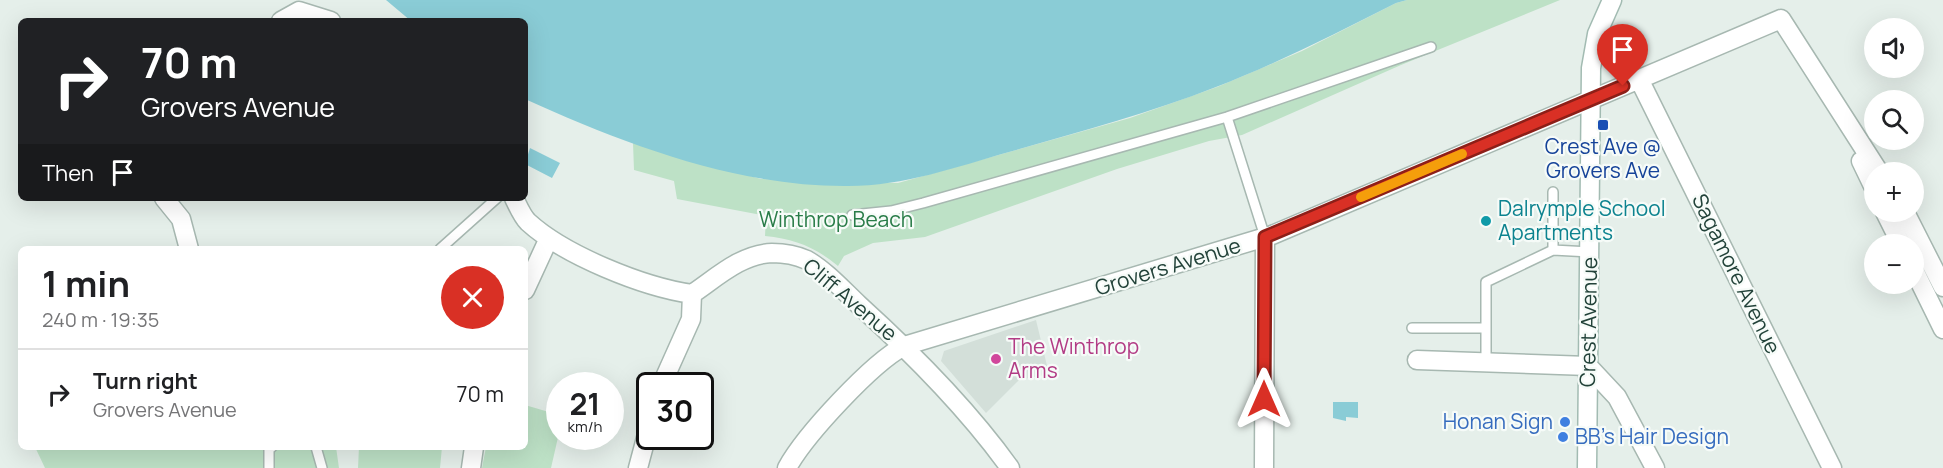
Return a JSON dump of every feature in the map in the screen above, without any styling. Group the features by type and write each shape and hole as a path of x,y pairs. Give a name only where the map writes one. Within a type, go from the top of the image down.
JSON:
{"street":[{"name":"Crest Avenue","path":"1587,468 1593,51 1612,0"},
{"path":"286,18 299,11 321,18"},
{"name":"Grovers Avenue","path":"787,468 802,444 824,419 881,362 904,346 1265,237 1781,19 1836,108"},
{"name":"Sagamore Avenue","path":"1639,79 1832,468"},
{"path":"1836,108 1872,162"},
{"path":"1836,108 1864,167"},
{"path":"166,201 180,219 188,246"},
{"path":"516,201 526,220 549,238 630,279 659,288 692,294 691,319 667,372"},
{"path":"1910,222 1943,287"},
{"path":"1264,468 1265,237"},
{"path":"528,284 549,238"},
{"name":"Cliff Avenue","path":"692,294 752,256 773,253 794,256 818,267 904,346 982,432 1010,468"},
{"path":"1924,290 1943,328"},
{"path":"1417,360 1588,366 1617,398 1655,468"},
{"path":"471,468 474,450"},
{"path":"638,468 643,450"}],"lane":[{"path":"852,216 891,211 923,203 1227,117 1431,47"},
{"path":"1227,117 1265,237"},
{"path":"1552,250 1553,192"},
{"path":"443,246 494,201"},
{"path":"1486,362 1487,280 1552,250 1590,252"},
{"path":"1412,328 1485,328"},
{"path":"269,450 269,468"},
{"path":"317,450 322,468"}],"shaded area":[{"path":"1036,320 1049,374 1019,380 986,413 941,361 944,351"}],"green space":[{"name":"Winthrop Beach","path":"1407,0 1560,0 1401,65 1242,135 1209,141 1117,169 925,237 873,243 844,256 838,266 804,245 765,236 766,216 677,199 674,181 634,170 633,143 761,179 898,183 1130,118 1217,87 1302,51 1396,3"},
{"path":"528,406 546,411 546,450 555,450 551,468 482,468 485,450 528,450"},
{"path":"36,450 336,450 339,468 45,468"},
{"path":"359,450 442,450 440,468 358,468"}],"water":[{"path":"386,0 1407,0 1396,3 1262,68 1165,105 1088,130 930,175 889,183 848,186 806,184 723,171 641,147 528,100 528,18 407,18"},
{"path":"530,148 560,163 552,178 528,166"},
{"path":"1333,402 1358,402 1358,418 1346,417 1346,421 1333,418"}],"slow traffic":[{"path":"1361,197 1462,154"}],"place":[{"name":"Crest Ave @ Grovers Ave","path":"1603,125"},
{"name":"Dalrymple School Apartments","path":"1486,221"},
{"name":"The Winthrop Arms","path":"996,359"},
{"name":"Honan Sign","path":"1565,422"},
{"name":"BB's Hair Design","path":"1563,437"}],"route":[{"path":"1264,399 1265,237 1623,86"}]}
